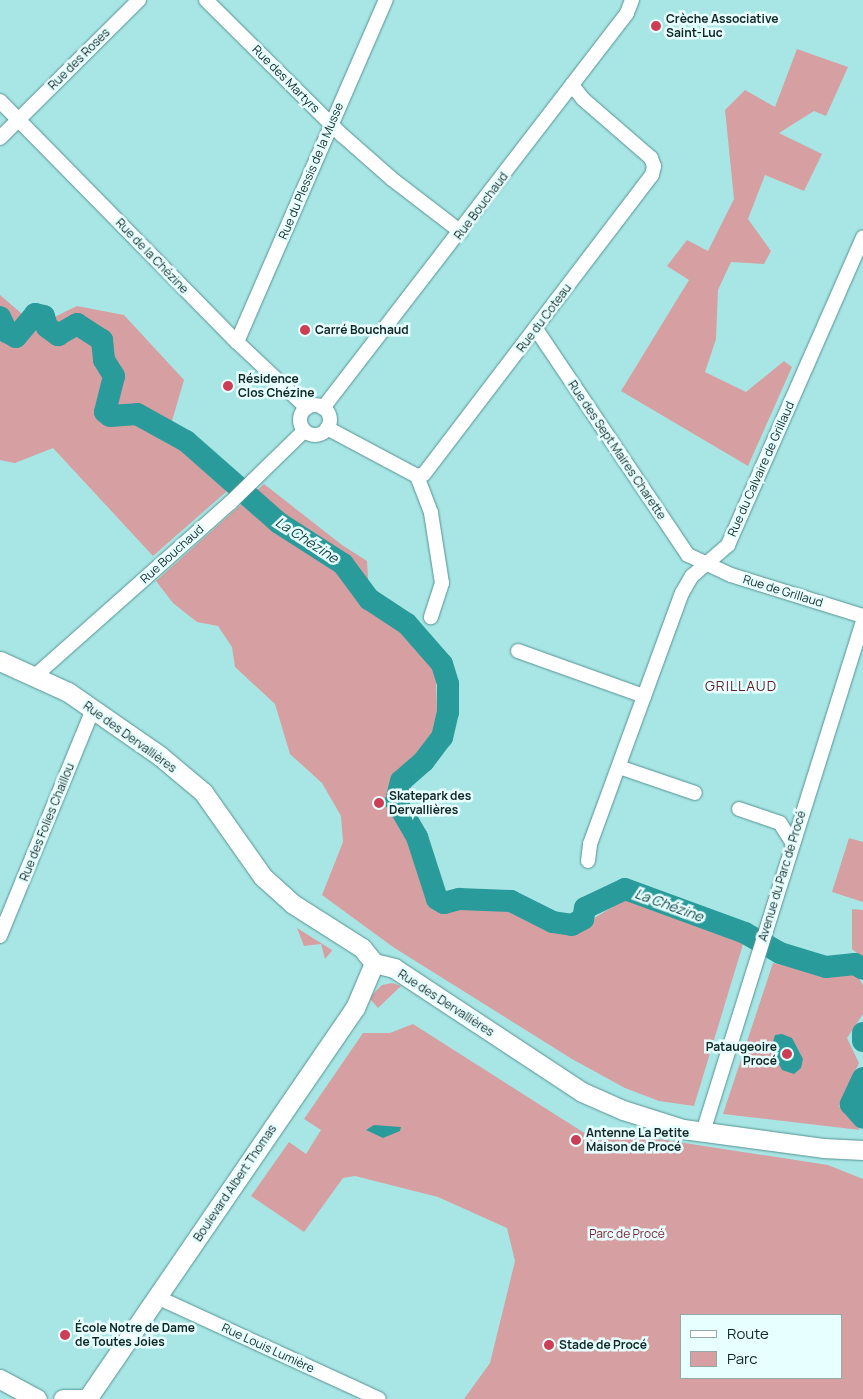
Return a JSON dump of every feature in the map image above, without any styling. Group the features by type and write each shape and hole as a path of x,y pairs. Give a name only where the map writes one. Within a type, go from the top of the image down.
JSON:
{"main road":[{"name":"Rue des Dervallières","path":"0,661 36,675 93,709 160,756 203,792 276,891 362,948 374,963 394,968 582,1092 664,1124 703,1132 863,1150"},
{"name":"Boulevard Albert Thomas","path":"87,1399 355,1008 374,963"},
{"path":"0,1379 37,1399"},
{"path":"63,1399 81,1399"}],"street":[{"name":"Rue des Roses","path":"0,138 139,0"},
{"name":"Rue des Martyrs","path":"206,0 332,125 392,179 461,232"},
{"name":"Rue du Plessis de la Musse","path":"236,342 386,0"},
{"name":"Rue Bouchaud","path":"324,408 461,232 627,13 630,1"},
{"name":"Rue du Coteau","path":"418,476 430,468 652,175 654,166 652,158 582,99 572,85"},
{"name":"Rue de la Chézine","path":"0,102 19,119 236,342 307,408"},
{"name":"Rue du Calvaire de Grillaud","path":"588,861 590,844 682,594 692,576 728,545 863,237"},
{"name":"Rue des Sept Maires Charette","path":"536,329 688,556 705,564"},
{"path":"315,405 324,408 329,419 327,428 317,434 304,430 300,418 307,408 315,405"},
{"path":"327,428 418,476 431,513 442,583 431,616"},
{"name":"Rue Bouchaud","path":"36,675 230,503 304,430"},
{"name":"Rue de Grillaud","path":"705,564 863,616"},
{"name":"Avenue du Parc de Procé","path":"703,1132 792,842 863,621"},
{"path":"518,650 644,696"},
{"name":"Rue des Folies Chaillou","path":"0,936 93,709"},
{"path":"619,768 695,794"},
{"path":"739,809 780,823 792,842"},
{"name":"Rue Louis Lumière","path":"157,1297 379,1399"}],"green space":[{"path":"797,49 848,67 826,116 814,111 779,133 822,154 804,191 765,175 748,219 771,251 764,264 731,262 718,290 716,339 705,372 746,392 784,361 792,367 748,466 621,391 689,280 667,266 687,240 708,251 734,199 725,110 745,90 775,107"},
{"path":"0,295 36,326 77,306 124,315 184,380 172,421 235,484 153,556 53,448 15,463 0,460"},
{"path":"264,484 342,545 367,561 369,595 381,612 435,659 438,731 392,790 395,806 413,838 430,898 438,909 460,903 507,905 565,931 583,925 627,898 744,941 694,1106 659,1101 625,1088 572,1059 393,947 322,895 343,842 341,816 322,783 290,754 275,704 235,667 232,647 218,626 197,622 173,603 156,581"},
{"path":"849,838 863,842 863,902 832,892"},
{"path":"852,909 863,910 863,958 852,949"},
{"path":"297,928 332,950 325,959 321,944 304,946"},
{"path":"773,963 820,973 854,971 863,985 863,1014 847,1038 859,1063 839,1106 860,1130 723,1114"},
{"path":"392,983 401,986 378,1008 370,999 382,985"},
{"name":"Parc de Procé","path":"413,1024 597,1141 626,1134 828,1165 863,1179 863,1399 464,1399 490,1363 515,1261 507,1228 438,1197 355,1176 343,1178 304,1232 251,1196 289,1142 306,1154 321,1130 304,1119 363,1033 390,1033"}],"water":[{"name":"Pataugeoire Procé","path":"782,1034 792,1038 803,1059 801,1068 794,1074 782,1070 771,1049 775,1035"},
{"path":"374,1125 401,1127 400,1131 383,1138 366,1130"}],"waterway":[{"name":"La Chézine","path":"0,317 7,332 16,337 35,314 44,316 47,327 58,335 77,324 102,340 104,360 114,376 105,412 110,416 137,414 186,441 279,523 343,564 369,599 407,624 442,664 448,684 448,712 442,737 424,761 401,781 396,801 417,837 437,899 444,903 459,899 511,901 553,922 572,925 583,919 585,908 625,889 745,933 780,953 826,967 855,964 863,969"},
{"name":"La Chézine","path":"863,1033 863,1041"},
{"name":"La Chézine","path":"863,1078 851,1104 863,1118"}],"place":[{"name":"Crèche Associative Saint-Luc","path":"656,26"},
{"name":"Carré Bouchaud","path":"305,330"},
{"name":"Résidence Clos Chézine","path":"228,386"},
{"name":"Skatepark des Dervallières","path":"379,803"},
{"name":"Pataugeoire Procé","path":"787,1054"},
{"name":"Antenne La Petite Maison de Procé","path":"576,1140"},
{"name":"École Notre de Dame de Toutes Joies","path":"65,1335"},
{"name":"Stade de Procé","path":"549,1345"}],"district":[{"name":"GRILLAUD","path":"741,686"}]}
